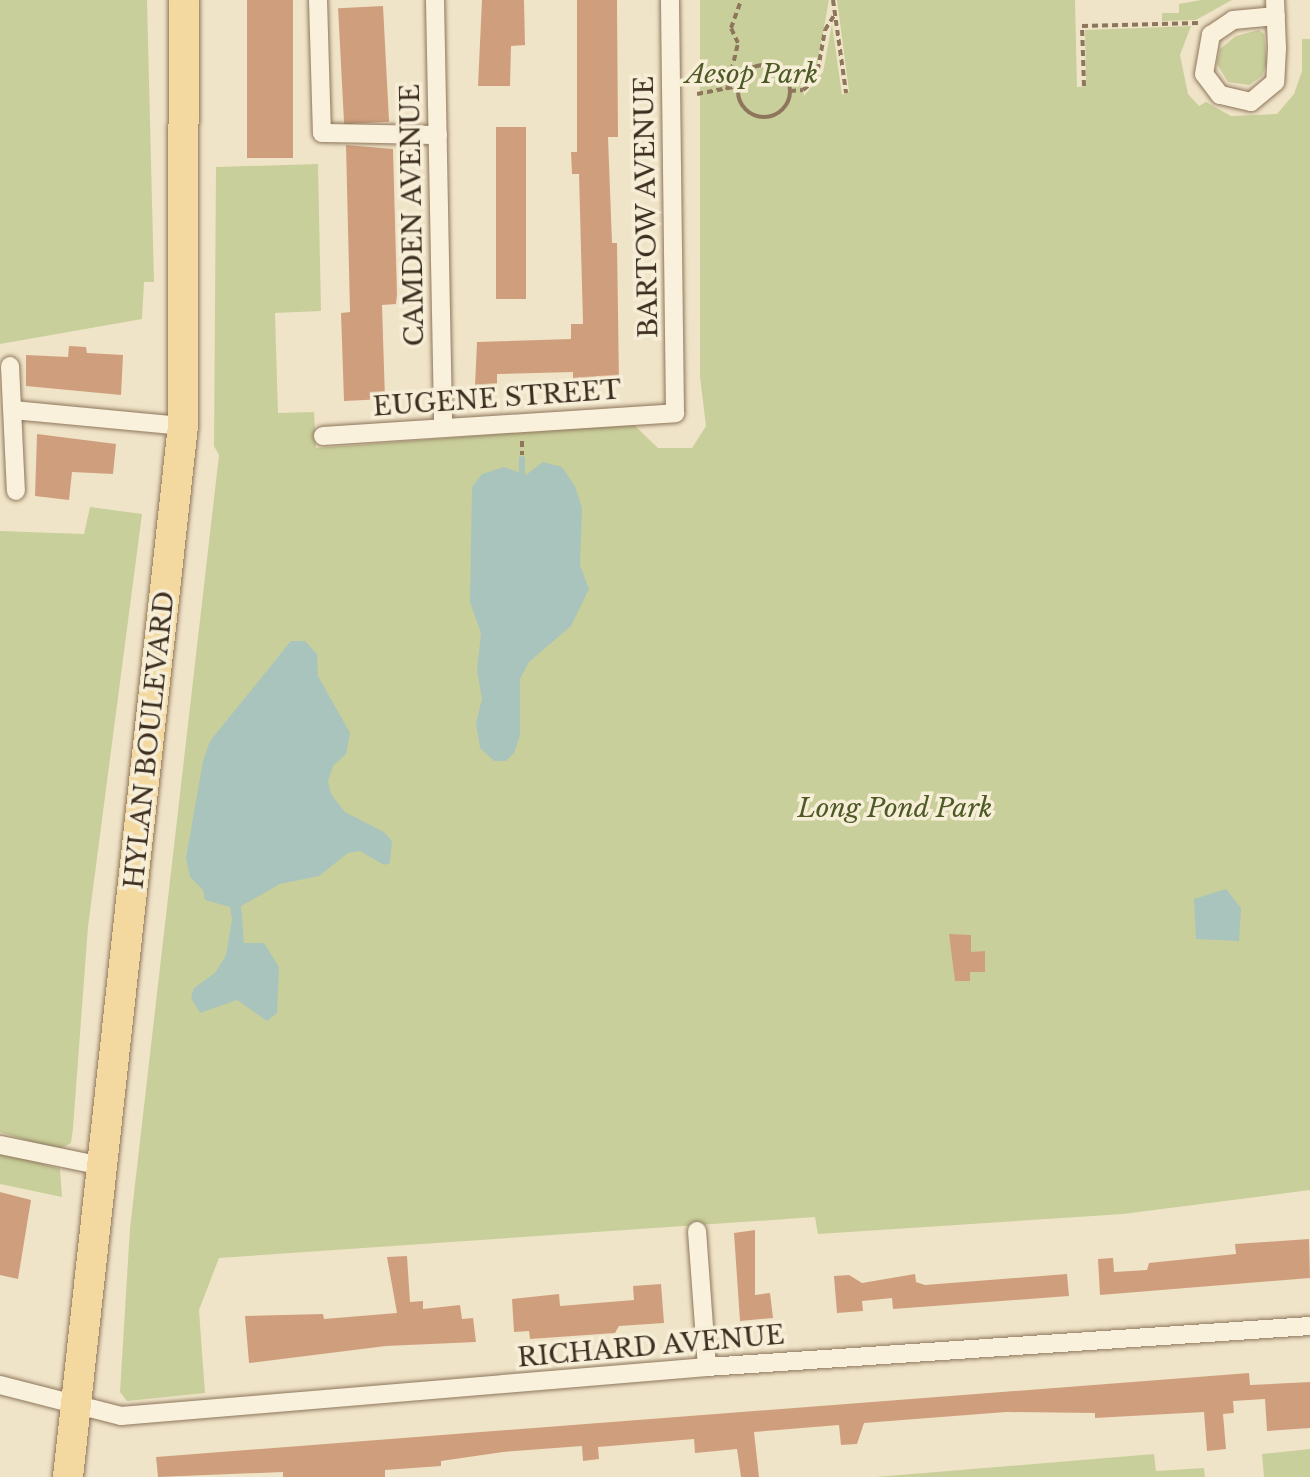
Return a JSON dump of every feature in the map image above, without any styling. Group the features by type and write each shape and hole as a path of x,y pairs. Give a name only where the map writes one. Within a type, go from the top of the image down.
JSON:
{"main road":[{"name":"HYLAN BOULEVARD","path":"68,1477 183,426 184,0"}],"street":[{"path":"318,0 322,133 438,135"},
{"name":"CAMDEN AVENUE","path":"435,0 443,428"},
{"name":"BARTOW AVENUE","path":"670,0 675,413"},
{"path":"1275,8 1277,69 1270,90 1251,102 1220,95 1204,74 1211,35 1233,20 1275,8"},
{"path":"10,366 16,491"},
{"path":"13,410 183,426"},
{"name":"EUGENE STREET","path":"323,436 675,413"},
{"path":"0,1145 102,1166"},
{"path":"697,1231 707,1367"},
{"name":"RICHARD AVENUE","path":"0,1385 76,1407 121,1416 707,1367 1310,1326"}],"path":[{"path":"727,90 738,43 731,28 741,0"},
{"path":"833,0 846,93"},
{"path":"1158,13 1158,24"},
{"path":"790,91 803,90 816,80 825,30 835,14"},
{"path":"1084,86 1082,26 1198,23"},
{"path":"697,94 738,86 746,71 769,65 783,72 790,91 784,108 761,117 745,110 738,86"}],"green space":[{"path":"0,0 147,0 154,282 144,282 142,319 0,344"},
{"name":"Long Pond Park","path":"700,0 829,0 816,71 803,85 804,96 823,72 832,24 842,95 849,91 837,0 1075,0 1077,87 1086,86 1085,30 1191,26 1180,55 1188,94 1199,106 1206,102 1231,116 1277,114 1294,94 1302,71 1302,39 1310,39 1310,1190 1123,1214 818,1234 815,1217 219,1258 199,1310 205,1393 127,1401 120,1392 130,1228 219,455 214,446 216,167 318,164 321,311 275,313 278,413 314,412 316,448 633,424 658,448 692,448 706,426 700,377"},
{"path":"1232,0 1196,20 1162,21 1162,13 1179,13 1179,4"},
{"path":"1259,30 1264,34 1267,62 1262,76 1249,85 1228,82 1217,64 1220,49 1236,36"},
{"path":"90,507 142,514 88,927 73,1128 71,1143 58,1150 0,1132 0,531 84,534"},
{"path":"0,1151 60,1169 62,1197 0,1184"},
{"path":"1310,1449 1310,1477 1264,1477 1262,1454"},
{"path":"1154,1454 1156,1471 1204,1468 1205,1477 876,1477"}],"water":[{"path":"543,462 562,467 575,486 582,508 580,565 589,589 571,626 529,662 520,679 520,735 514,753 506,761 494,761 480,748 476,723 482,699 477,671 481,633 470,602 472,487 482,474 504,467 526,475"},
{"path":"291,641 305,641 317,654 318,676 350,733 346,754 333,766 328,781 331,794 345,812 384,832 392,841 390,863 384,865 360,851 348,853 319,876 280,884 241,906 244,943 264,943 279,967 277,1013 267,1021 237,1000 200,1013 191,998 194,988 215,973 226,955 232,919 230,907 205,900 203,890 190,877 186,858 203,761 210,741"},
{"path":"1226,889 1241,908 1239,941 1196,939 1194,899"}],"building":[{"path":"247,0 293,0 293,158 247,158"},
{"path":"482,0 524,0 525,45 511,46 510,86 478,86"},
{"path":"577,0 617,0 618,137 608,137 612,243 617,243 619,382 573,383 573,372 497,374 497,386 475,386 477,342 571,339 571,324 583,324 579,174 572,174 571,152 577,152"},
{"path":"383,6 389,122 344,124 338,8"},
{"path":"496,127 526,127 526,299 496,299"},
{"path":"346,145 393,149 397,294 396,304 382,305 385,399 344,401 341,313 350,312"},
{"path":"69,346 86,347 87,353 123,355 121,395 26,386 26,355 68,357"},
{"path":"37,434 116,444 113,474 72,472 69,500 35,496"},
{"path":"949,934 971,935 971,952 985,951 985,972 970,972 970,981 955,981"},
{"path":"0,1192 31,1200 18,1279 0,1275"},
{"path":"755,1230 755,1295 770,1293 773,1318 740,1321 734,1233"},
{"path":"1309,1239 1310,1278 1100,1295 1098,1259 1113,1258 1114,1272 1147,1270 1149,1263 1236,1254 1235,1244"},
{"path":"407,1256 410,1302 423,1301 423,1309 460,1305 462,1319 473,1318 476,1342 386,1346 249,1363 245,1316 323,1314 324,1319 397,1313 387,1257"},
{"path":"915,1274 916,1282 925,1285 1067,1274 1069,1296 893,1309 892,1298 862,1301 863,1311 837,1313 834,1276 849,1275 862,1283"},
{"path":"661,1284 664,1323 619,1326 615,1333 530,1339 529,1331 514,1332 512,1299 559,1294 560,1306 634,1300 633,1286"},
{"path":"1249,1373 1250,1385 1310,1382 1310,1428 1267,1431 1265,1399 1233,1401 1234,1413 1223,1414 1226,1449 1207,1451 1204,1412 1095,1418 1095,1413 1006,1412 864,1423 857,1444 841,1445 839,1425 754,1432 759,1477 741,1477 737,1449 695,1453 694,1439 598,1447 599,1459 583,1461 582,1446 503,1452 441,1461 441,1466 385,1470 385,1477 283,1477 283,1472 158,1477 156,1457"}],"waterway":[{"path":"522,459 522,474"}],"park label":[{"name":"Aesop Park","path":"752,75"}]}
